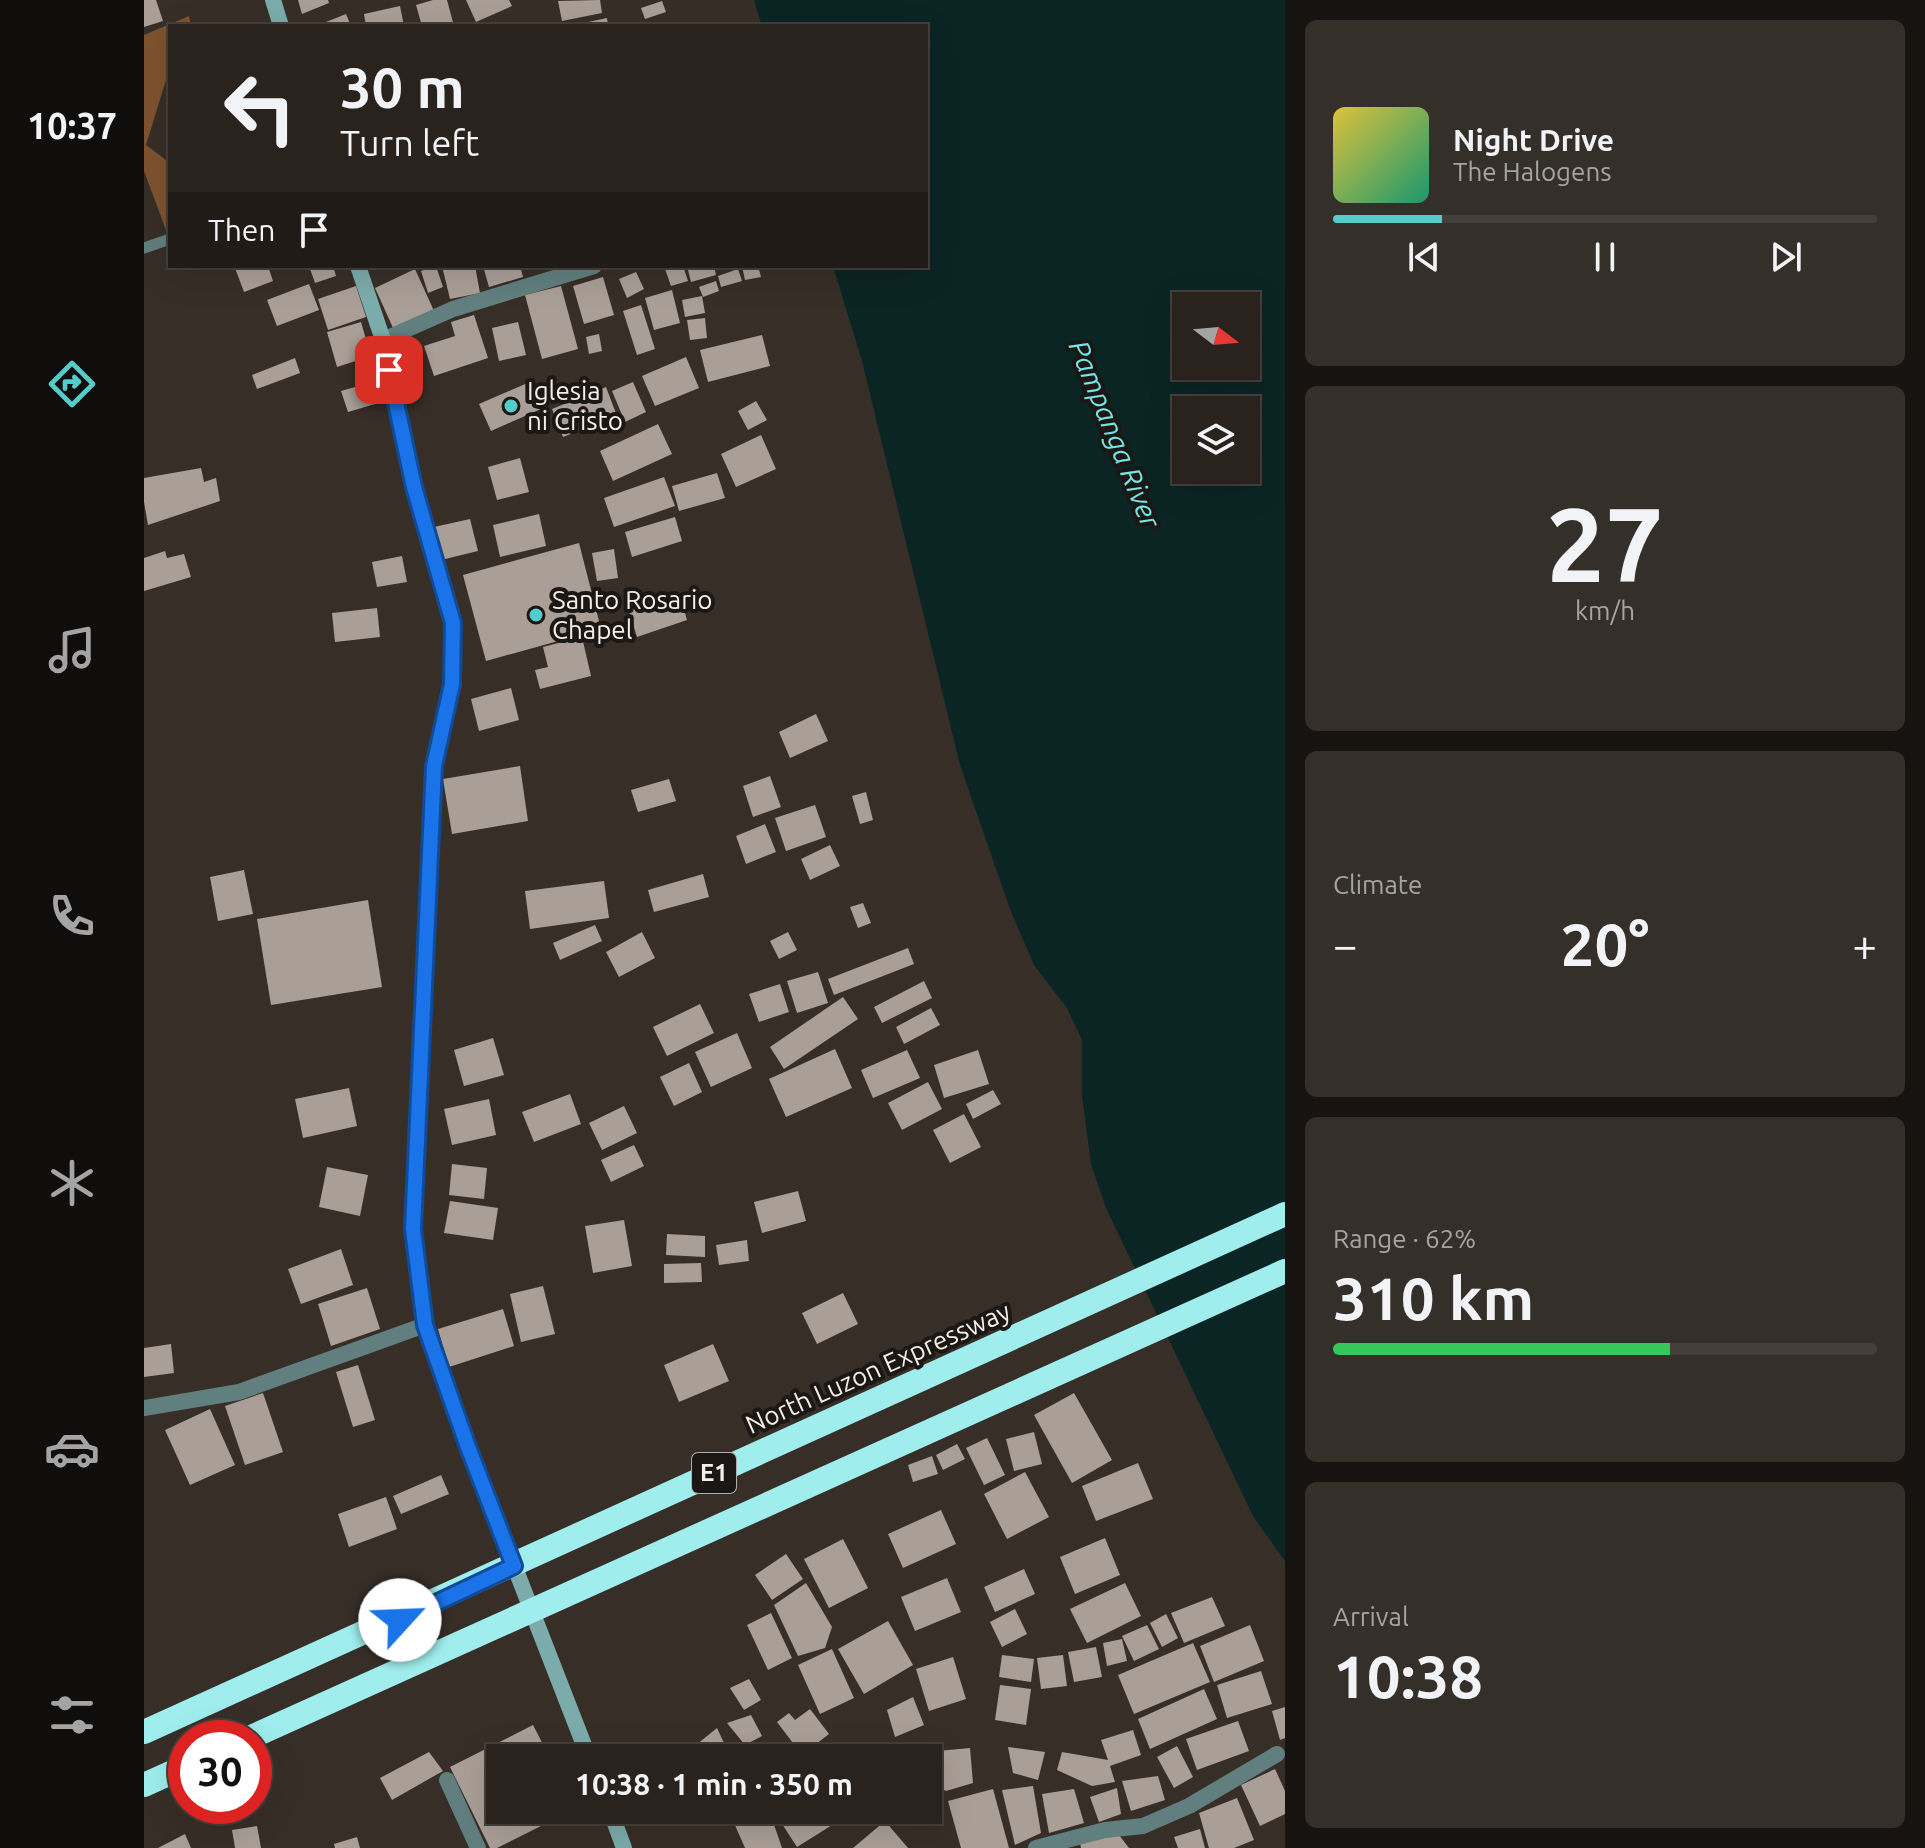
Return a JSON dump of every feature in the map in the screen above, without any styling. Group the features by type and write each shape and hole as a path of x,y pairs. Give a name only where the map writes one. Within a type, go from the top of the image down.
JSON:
{"highway":[{"name":"North Luzon Expressway","path":"144,1732 1285,1214"},
{"name":"E1","path":"272,1728 1285,1271"},
{"path":"144,1785 168,1774"}],"street":[{"path":"273,0 280,24"},
{"path":"359,268 383,340 414,487 453,623 452,684 434,766 413,1229 425,1325 468,1447 584,1744"},
{"path":"383,340 453,309 587,268"},
{"path":"144,1408 239,1392 425,1325"},
{"path":"144,1740 514,1566"},
{"path":"1036,1848 1105,1830 1143,1826 1189,1806 1277,1754"},
{"path":"447,1780 478,1848"},
{"path":"615,1824 624,1848"}],"lane":[{"path":"144,248 168,240"}],"shaded area":[{"path":"189,16 191,24 170,24"},
{"path":"168,25 168,74 146,145 168,162 168,236 144,171 144,35"}],"water":[{"name":"Pampanga River","path":"754,0 1285,0 1285,1561 1253,1516 1106,1208 1091,1164 1082,1095 1082,1040 1067,1008 1034,965 1010,909 960,765 862,361 834,268 928,268 928,24 761,24"}],"building":[{"path":"144,0 156,0 163,21 144,27"},
{"path":"298,0 328,0 329,3 302,14"},
{"path":"447,0 453,24 421,24 416,5"},
{"path":"466,0 509,0 512,6 476,22"},
{"path":"600,0 602,13 562,21 558,1"},
{"path":"662,1 666,12 645,19 641,8"},
{"path":"400,6 404,24 366,24 364,14"},
{"path":"346,14 350,24 321,24"},
{"path":"607,18 608,24 579,24"},
{"path":"235,268 269,268 273,281 244,292"},
{"path":"310,268 334,268 336,276 315,283"},
{"path":"437,268 443,287 428,293 421,271"},
{"path":"442,268 475,268 480,293 450,299"},
{"path":"484,268 521,268 523,277 489,287"},
{"path":"665,268 684,268 688,281 671,286"},
{"path":"688,268 714,268 716,275 691,282"},
{"path":"742,268 759,268 761,277 745,280"},
{"path":"415,269 434,311 394,330 375,288"},
{"path":"738,269 742,281 721,287 718,276"},
{"path":"636,272 644,289 627,298 619,279"},
{"path":"603,277 614,315 584,324 573,286"},
{"path":"716,281 719,291 703,297 699,287"},
{"path":"309,284 319,310 277,326 267,300"},
{"path":"356,286 366,317 328,330 318,299"},
{"path":"561,286 578,349 542,359 525,295"},
{"path":"672,290 680,323 654,330 645,298"},
{"path":"702,296 705,313 685,317 682,300"},
{"path":"641,305 655,349 637,355 623,311"},
{"path":"474,315 488,358 434,376 424,346 455,336 451,322"},
{"path":"705,318 707,338 690,340 687,320"},
{"path":"361,322 371,356 337,367 327,332"},
{"path":"518,322 526,355 499,361 492,328"},
{"path":"599,334 602,351 589,354 586,337"},
{"path":"762,335 770,366 708,382 700,350"},
{"path":"686,357 699,388 655,406 642,376"},
{"path":"295,358 300,373 257,389 252,375"},
{"path":"376,381 382,402 348,412 341,391"},
{"name":"Iglesia ni Cristo","path":"532,381 543,408 491,431 479,404"},
{"path":"633,382 646,412 625,422 612,391"},
{"path":"606,387 617,416 563,437 552,409"},
{"path":"756,401 767,420 748,430 738,411"},
{"path":"658,424 672,454 613,481 600,451"},
{"path":"761,435 776,469 736,487 721,454"},
{"path":"520,458 529,492 497,500 488,467"},
{"path":"201,468 204,482 216,478 220,501 148,525 144,478"},
{"path":"717,473 725,498 679,511 672,486"},
{"path":"664,477 675,506 614,527 604,498"},
{"path":"539,514 546,546 500,557 493,525"},
{"path":"675,517 682,541 632,557 625,532"},
{"path":"470,519 478,551 441,560 434,527"},
{"name":"Santo Rosario Chapel","path":"579,543 601,629 486,661 463,575"},
{"path":"614,549 618,578 597,581 592,553"},
{"path":"165,551 167,558 184,554 191,577 144,591 144,558"},
{"path":"402,556 407,582 377,587 372,562"},
{"path":"679,592 687,620 637,637 628,608"},
{"path":"377,608 380,637 335,642 332,613"},
{"path":"582,637 591,676 540,689 535,670 548,667 543,647"},
{"path":"511,688 519,720 479,731 471,699"},
{"path":"816,714 828,741 790,758 779,732"},
{"path":"520,766 528,821 452,834 443,779"},
{"path":"770,776 781,807 753,817 743,786"},
{"path":"669,779 676,801 638,812 631,790"},
{"path":"866,792 873,820 860,824 852,796"},
{"path":"815,805 826,837 786,851 775,818"},
{"path":"765,824 776,852 746,864 736,836"},
{"path":"830,845 840,866 810,880 801,859"},
{"path":"244,870 253,914 218,921 210,877"},
{"path":"703,874 709,897 654,912 648,890"},
{"path":"604,881 609,918 530,929 525,891"},
{"path":"368,900 382,987 271,1005 257,919"},
{"path":"863,903 871,923 858,928 850,907"},
{"path":"595,925 602,941 560,960 553,943"},
{"path":"642,932 655,958 619,977 606,952"},
{"path":"788,932 797,950 779,959 770,941"},
{"path":"908,948 914,964 834,995 828,979"},
{"path":"818,972 828,1003 797,1013 787,981"},
{"path":"924,981 932,998 882,1023 874,1007"},
{"path":"780,984 789,1012 759,1022 749,994"},
{"path":"843,997 858,1019 784,1069 770,1047"},
{"path":"700,1004 714,1033 667,1056 653,1027"},
{"path":"931,1008 940,1025 904,1044 896,1027"},
{"path":"737,1033 752,1068 711,1087 695,1052"},
{"path":"493,1038 504,1075 464,1086 454,1050"},
{"path":"835,1049 852,1088 786,1117 769,1079"},
{"path":"907,1050 920,1078 873,1098 861,1070"},
{"path":"978,1050 989,1084 944,1098 934,1065"},
{"path":"689,1063 702,1092 674,1106 660,1077"},
{"path":"928,1082 942,1109 902,1130 888,1103"},
{"path":"349,1088 357,1126 303,1138 295,1099"},
{"path":"993,1090 1001,1104 973,1119 966,1104"},
{"path":"570,1094 581,1124 534,1142 522,1112"},
{"path":"489,1099 496,1135 452,1145 444,1109"},
{"path":"624,1106 637,1133 602,1150 589,1123"},
{"path":"964,1114 981,1147 950,1163 933,1130"},
{"path":"634,1145 644,1166 611,1182 601,1160"},
{"path":"452,1164 487,1168 484,1199 449,1195"},
{"path":"327,1167 368,1175 360,1216 319,1207"},
{"path":"798,1191 806,1221 762,1233 754,1202"},
{"path":"450,1201 498,1208 493,1240 444,1233"},
{"path":"624,1220 632,1266 593,1273 585,1226"},
{"path":"667,1234 705,1236 705,1257 666,1255"},
{"path":"747,1240 749,1261 719,1265 716,1245"},
{"path":"341,1249 353,1285 301,1304 288,1269"},
{"path":"701,1263 702,1282 664,1283 664,1264"},
{"path":"543,1286 555,1334 521,1342 510,1294"},
{"path":"367,1288 380,1329 331,1346 318,1304"},
{"path":"843,1293 858,1324 817,1344 802,1313"},
{"path":"503,1309 514,1346 449,1367 438,1329"},
{"path":"171,1344 174,1373 144,1377 144,1348"},
{"path":"713,1344 729,1381 679,1402 664,1365"},
{"path":"358,1365 375,1420 353,1427 336,1372"},
{"path":"263,1393 283,1452 245,1465 225,1406"},
{"path":"1074,1393 1112,1460 1072,1483 1034,1415"},
{"path":"210,1409 235,1465 190,1485 165,1430"},
{"path":"1034,1432 1042,1464 1014,1471 1006,1439"},
{"path":"987,1438 1005,1475 984,1485 966,1448"},
{"path":"957,1444 965,1459 943,1470 936,1455"},
{"path":"932,1456 938,1474 913,1482 908,1465"},
{"path":"1138,1463 1153,1499 1096,1521 1082,1486"},
{"path":"1025,1472 1049,1517 1007,1539 984,1494"},
{"path":"441,1475 449,1494 401,1514 393,1496"},
{"path":"386,1497 397,1529 349,1547 338,1514"},
{"path":"941,1510 956,1544 903,1568 888,1534"},
{"path":"1105,1538 1120,1575 1075,1594 1060,1557"},
{"path":"843,1539 868,1588 829,1608 804,1559"},
{"path":"786,1554 803,1579 772,1600 755,1575"},
{"path":"1024,1569 1035,1594 995,1612 984,1587"},
{"path":"947,1578 961,1612 915,1631 901,1597"},
{"path":"806,1583 832,1627 825,1648 798,1656 774,1605"},
{"path":"1125,1583 1141,1616 1087,1643 1070,1609"},
{"path":"1212,1597 1225,1626 1184,1643 1171,1613"},
{"path":"1015,1609 1027,1634 1002,1647 990,1622"},
{"path":"771,1613 792,1658 768,1670 747,1625"},
{"path":"1166,1614 1178,1638 1162,1647 1150,1623"},
{"path":"888,1621 913,1665 864,1694 838,1649"},
{"path":"1147,1625 1159,1649 1134,1661 1122,1636"},
{"path":"1250,1625 1264,1661 1214,1682 1200,1646"},
{"path":"1122,1639 1127,1661 1107,1666 1103,1643"},
{"path":"1193,1643 1210,1682 1134,1714 1118,1675"},
{"path":"1096,1647 1102,1677 1074,1682 1068,1652"},
{"path":"832,1649 854,1698 820,1714 798,1665"},
{"path":"1002,1655 1034,1659 1031,1682 999,1677"},
{"path":"1063,1655 1067,1686 1041,1689 1037,1658"},
{"path":"953,1657 966,1699 929,1711 916,1669"},
{"path":"1261,1671 1272,1704 1227,1718 1217,1685"},
{"path":"749,1679 761,1700 744,1710 730,1688"},
{"path":"1000,1685 1031,1689 1026,1725 995,1720"},
{"path":"1204,1689 1217,1719 1150,1749 1138,1719"},
{"path":"913,1697 924,1725 895,1737 887,1710"},
{"path":"1285,1707 1285,1738 1280,1740 1272,1711"},
{"path":"810,1709 829,1734 816,1744 794,1744 777,1722 789,1713 795,1720"},
{"path":"751,1715 762,1736 744,1744 727,1723"},
{"path":"1238,1721 1249,1751 1197,1770 1186,1739"},
{"path":"533,1725 543,1744 495,1744"},
{"path":"717,1728 724,1744 697,1744"},
{"path":"1133,1730 1141,1755 1110,1766 1115,1782 1092,1786 1057,1770 1062,1752 1108,1760 1101,1740"},
{"path":"1177,1746 1193,1777 1174,1788 1157,1757"},
{"path":"1008,1747 1045,1752 1038,1780 1013,1773"},
{"path":"970,1748 973,1783 946,1791 942,1789 942,1751"},
{"path":"486,1749 486,1824 545,1824 497,1848 490,1848 450,1767"},
{"path":"429,1752 443,1771 392,1800 380,1778"},
{"path":"1275,1769 1285,1791 1285,1814 1260,1826 1241,1785"},
{"path":"1158,1776 1165,1800 1131,1811 1122,1781"},
{"path":"1033,1786 1041,1833 1015,1845 1002,1790"},
{"path":"1117,1788 1121,1814 1099,1822 1090,1797"},
{"path":"993,1789 1009,1848 961,1848 948,1801"},
{"path":"1074,1789 1084,1823 1049,1833 1042,1794"},
{"path":"1237,1798 1254,1840 1234,1848 1209,1848 1199,1813"},
{"path":"734,1824 774,1824 782,1848 745,1848"},
{"path":"782,1824 834,1824 797,1847"},
{"path":"881,1824 888,1824 908,1848 853,1848"},
{"path":"257,1826 261,1848 235,1848 232,1830"},
{"path":"1200,1829 1205,1848 1178,1848 1174,1837"},
{"path":"185,1834 191,1848 158,1848"},
{"path":"1119,1835 1129,1848 1081,1848 1080,1843"},
{"path":"357,1837 360,1848 335,1848 334,1844"}],"place":[{"name":"Iglesia ni Cristo","path":"511,406"},
{"name":"Santo Rosario Chapel","path":"536,615"}],"route":[{"path":"389,370 414,487 453,623 452,684 434,766 413,1229 417,1274 425,1325 514,1566 400,1620"}]}
